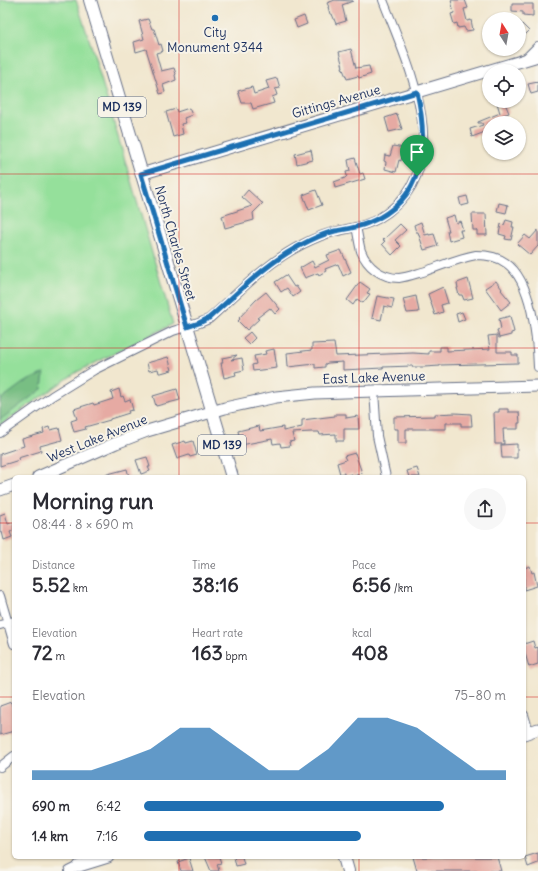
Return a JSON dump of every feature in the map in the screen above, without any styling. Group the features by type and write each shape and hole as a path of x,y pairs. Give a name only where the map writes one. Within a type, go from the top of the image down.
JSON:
{"main road":[{"name":"North Charles Street","path":"90,0 231,475"},
{"path":"345,859 348,871"}],"street":[{"path":"0,433 81,377 173,331 199,323 209,318 260,272 286,253 319,237 356,227 377,219 397,204 411,188 417,176 423,138 422,118 417,92 383,0"},
{"path":"524,60 538,46"},
{"name":"Gittings Avenue","path":"141,174 538,56"},
{"path":"356,227 362,251 366,260 375,270 388,276 399,278 412,276 466,257 476,255 495,257 505,262 520,278 525,290 535,332 538,367"},
{"name":"East Lake Avenue","path":"212,412 244,404 315,393 538,386"},
{"path":"374,391 377,436 386,475"},
{"name":"West Lake Avenue","path":"43,475 127,438 212,412"},
{"path":"0,490 12,486"},
{"path":"0,596 12,638"},
{"path":"526,721 530,732"},
{"path":"0,767 12,758"},
{"path":"69,871 79,865 101,859"}],"green space":[{"path":"0,0 76,0 92,48 173,324 77,372 0,425"},
{"path":"44,373 42,389 0,420 0,400 23,383"}],"building":[{"path":"335,0 353,1 342,5 346,21 336,24 332,14 330,14 327,3"},
{"path":"451,0 465,0 468,8 464,9 467,21 471,20 473,30 466,31 464,27 458,28 457,23 454,24 451,14 454,13"},
{"path":"512,4 533,4 533,16 526,15 526,12 512,11"},
{"path":"304,16 307,24 297,28 294,20"},
{"path":"148,19 163,51 156,53 161,71 174,68 176,74 176,80 163,85 165,92 160,94 146,49 136,52 134,42 144,39 139,21"},
{"path":"351,49 356,68 369,66 371,74 359,78 358,76 347,79 342,67 339,52"},
{"path":"277,78 280,88 275,89 277,95 272,97 274,103 253,109 251,103 242,103 238,91 252,87 254,94 269,89 266,81"},
{"path":"538,82 538,92 531,94 528,84"},
{"path":"189,108 192,115 184,118 186,123 181,124 183,134 173,137 166,112 176,109 177,112"},
{"path":"498,108 507,108 509,113 503,116 493,116 500,113"},
{"path":"397,114 402,129 389,132 385,118"},
{"path":"482,125 482,133 472,137 470,129"},
{"path":"393,146 404,148 401,161 399,160 396,172 385,169 386,162 384,161 385,155 390,156"},
{"path":"311,150 313,160 297,164 295,154"},
{"path":"355,158 360,174 363,173 365,179 335,188 334,182 345,178 347,176 346,172 350,171 348,160"},
{"path":"248,190 263,203 253,213 254,220 225,228 222,216 252,206 242,197"},
{"path":"316,190 322,205 309,210 303,195"},
{"path":"467,196 469,204 461,206 459,198"},
{"path":"499,203 508,205 506,213 497,211"},
{"path":"472,214 486,214 487,235 477,235 477,230 473,230"},
{"path":"454,215 456,223 460,221 463,230 460,230 462,237 449,241 447,231 449,231 445,218"},
{"path":"506,220 513,222 512,227 514,227 511,240 505,239 506,236 499,234 501,224 504,225"},
{"path":"421,222 425,235 434,234 438,246 424,250 414,225"},
{"path":"400,224 406,230 395,240 401,246 392,255 382,244 385,241 383,240"},
{"path":"538,230 538,246 530,255 517,244 525,235 530,239"},
{"path":"341,250 351,272 343,276 338,264 325,269 326,271 319,275 318,273 305,278 300,268 312,261 315,267 329,260 327,255"},
{"path":"286,275 294,287 296,286 300,292 293,297 287,288 281,292 275,282"},
{"path":"468,279 473,298 464,300 462,295 459,295 457,283"},
{"path":"496,281 511,302 501,310 485,288"},
{"path":"360,282 370,289 367,293 370,294 363,303 357,299 353,305 347,300"},
{"path":"443,287 448,303 441,305 443,312 435,315 428,294"},
{"path":"266,292 280,309 275,314 270,308 257,318 259,319 247,330 238,321 240,319 239,318"},
{"path":"377,296 394,299 392,308 384,306 381,320 372,318"},
{"path":"416,296 419,312 407,313 403,299"},
{"path":"462,312 465,319 458,322 456,314"},
{"path":"510,316 514,332 511,333 511,335 499,338 497,330 501,329 499,319"},
{"path":"250,332 255,338 249,344 243,338"},
{"path":"497,335 497,352 512,352 512,355 518,355 518,363 440,365 424,367 383,367 343,370 343,362 328,363 325,364 325,367 315,368 315,364 288,367 287,353 312,350 312,344 334,343 336,356 413,353 429,354 429,351 440,351 440,347 447,347 447,351 490,349 488,336"},
{"path":"274,349 277,368 253,371 252,365 256,364 254,356 266,354 265,351"},
{"path":"237,355 231,360 242,358 244,370 235,372 236,375 224,378 221,363 223,363 222,358"},
{"path":"168,357 172,370 161,373 159,373 158,369 149,371 147,363"},
{"path":"119,389 121,397 123,396 125,401 130,399 133,410 128,411 129,413 74,432 71,421 77,419 74,409 113,399 111,392"},
{"path":"177,389 180,400 156,406 153,396"},
{"path":"499,409 508,409 508,412 519,412 520,423 518,423 518,429 503,429 504,444 495,444 494,412 499,412"},
{"path":"335,414 346,414 346,418 358,416 359,429 344,429 344,441 336,441 336,434 320,435 319,432 311,432 292,433 294,441 289,442 290,446 281,447 280,443 273,444 272,439 241,445 238,431 259,426 260,431 283,427 283,431 302,427 302,420 335,416"},
{"path":"435,414 471,414 472,426 461,426 461,423 446,423 446,429 406,429 406,443 398,443 398,429 394,429 394,417 435,416"},
{"path":"49,427 50,430 59,428 62,440 40,446 41,451 18,458 19,460 0,466 0,454 24,446 22,439 44,433 43,429"},
{"path":"185,441 186,443 193,441 197,455 190,457 189,455 177,459 172,445"},
{"path":"517,444 517,458 502,458 501,445"},
{"path":"355,453 362,473 356,475 344,475 344,473 340,474 337,463 346,460 344,456"},
{"path":"147,457 150,471 141,474 136,460"},
{"path":"417,468 419,475 408,475 407,471"},
{"path":"127,469 128,475 104,475"},
{"path":"5,513 8,524 12,523 12,531 10,532 12,537 4,540 2,532 0,533 0,515"},
{"path":"530,566 532,573 534,572 537,586 526,589 526,567"},
{"path":"533,641 535,648 538,647 538,664 529,667 526,657 526,643"},
{"path":"11,702 12,705 12,732 0,735 0,706"},
{"path":"538,853 538,863 528,867 526,857"},
{"path":"189,859 193,871 181,871 178,862"},
{"path":"206,859 220,859 221,863 217,864 219,871 211,871"},
{"path":"234,859 243,859 244,864 236,866"},
{"path":"414,859 498,859 501,871 417,871"}],"place":[{"name":"City Monument 9344","path":"215,18"}],"route":[{"path":"417,92 422,118 423,138 417,176 411,188 403,198 377,219 367,224 319,237 286,253 260,272 209,318 187,327 141,174 417,92"}]}
